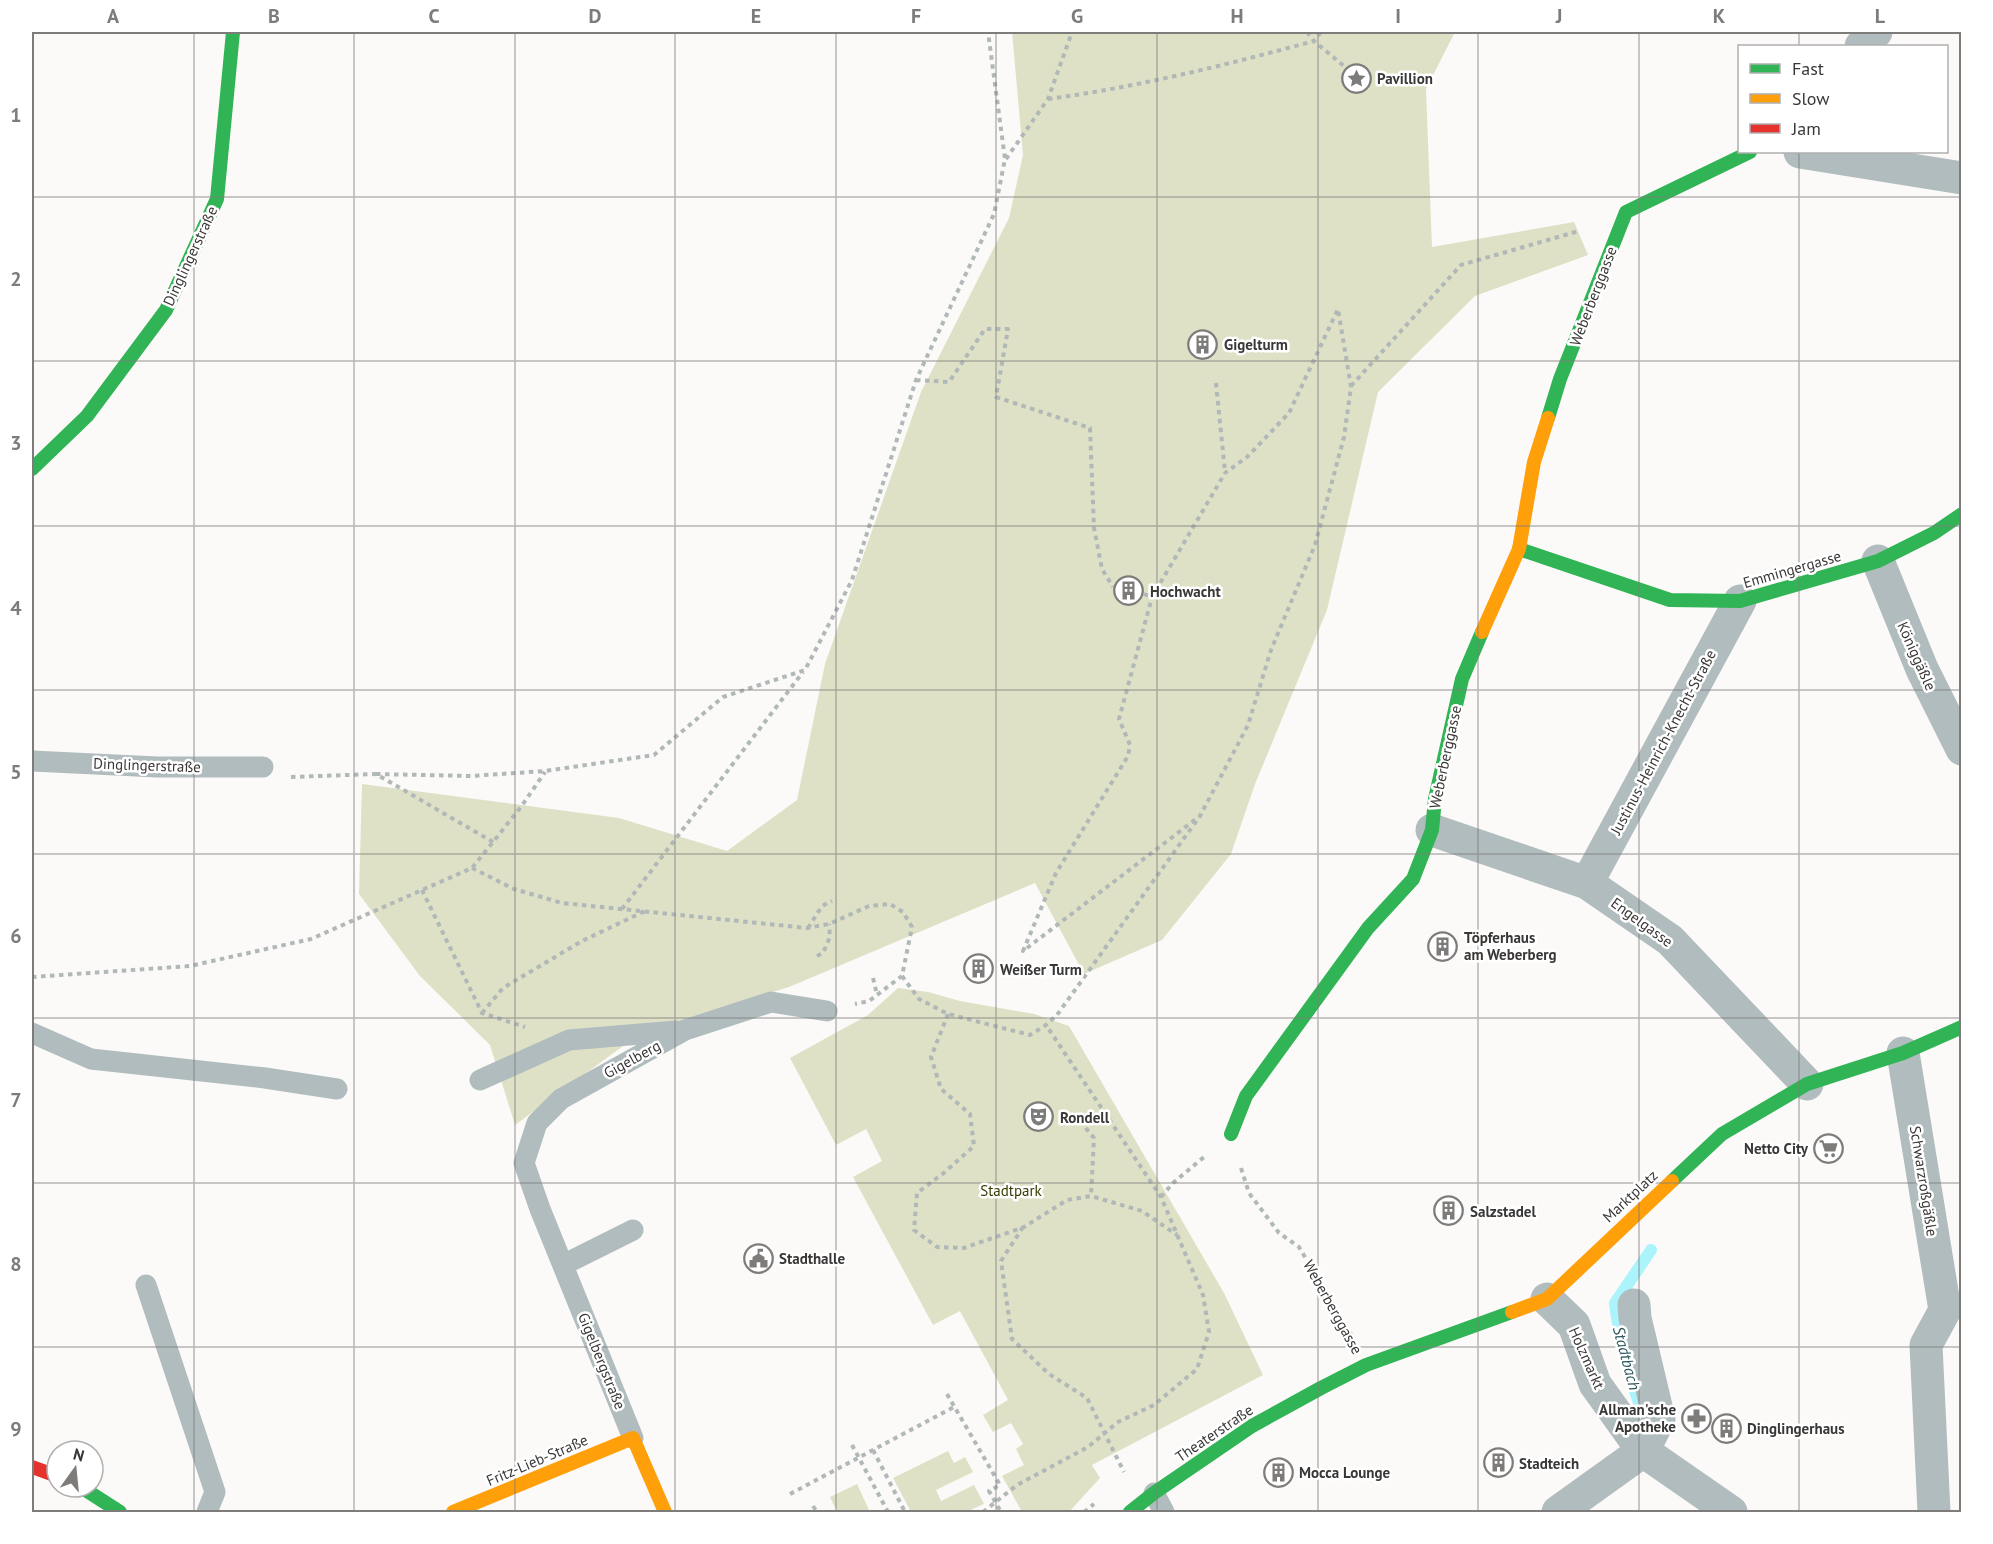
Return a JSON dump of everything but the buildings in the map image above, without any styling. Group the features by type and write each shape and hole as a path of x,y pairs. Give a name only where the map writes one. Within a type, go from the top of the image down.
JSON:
{"street":[{"name":"Dinglingerstraße","path":"32,469 87,416 166,310 217,199 233,32"},
{"path":"1862,45 1876,32"},
{"name":"Weberberggasse","path":"1231,1134 1246,1096 1368,928 1413,879 1432,830 1435,800 1462,679 1519,549 1534,462 1560,379 1626,212 1748,153"},
{"path":"1806,153 1962,178"},
{"name":"Emmingergasse","path":"1519,549 1670,600 1740,601 1878,561 1934,533 1962,514"},
{"name":"Königgäßle","path":"1878,561 1922,669 1962,749"},
{"name":"Justinus-Heinrich-Knecht-Straße","path":"1587,883 1740,601"},
{"name":"Engelgasse","path":"1432,830 1587,883 1670,940 1807,1084"},
{"name":"Marktplatz","path":"1321,1388 1366,1365 1547,1299 1722,1134 1807,1084 1903,1053 1962,1027"},
{"name":"Schwarzroßgäßle","path":"1903,1053 1953,1309 1926,1345 1934,1512"},
{"name":"Holzmarkt","path":"1547,1299 1574,1325 1595,1384 1643,1451 1730,1512"},
{"path":"1558,1512 1643,1451 1659,1419 1633,1313"},
{"name":"Theaterstraße","path":"1130,1512 1252,1426 1321,1388"},
{"name":"Fritz-Lieb-Straße","path":"453,1512 633,1438"},
{"name":"Gigelbergstraße","path":"633,1438 665,1512"},
{"path":"100,1499 120,1512"}],"lane":[{"name":"Dinglingerstraße","path":"32,760 157,767 263,767"},
{"name":"Gigelberg","path":"540,1209 524,1164 537,1123 561,1099 685,1030 771,1002 827,1011"},
{"path":"480,1080 569,1040 685,1030"},
{"path":"32,1034 91,1059 265,1078 337,1089"},
{"name":"Gigelbergstraße","path":"540,1209 633,1438"},
{"path":"562,1266 633,1230"},
{"path":"146,1285 215,1492 207,1512"},
{"path":"1154,1493 1164,1512"}],"path":[{"path":"621,910 805,670 852,580 916,381 994,214 1005,159 988,32"},
{"path":"1005,159 1048,99 1072,32"},
{"path":"1307,32 1314,41 1351,72"},
{"path":"1048,99 1129,87 1222,66 1314,41 1321,32"},
{"path":"1351,387 1461,265 1590,228"},
{"path":"902,976 919,999 948,1014 1030,1035 1058,1015 1200,816 1248,725 1271,651 1315,545 1344,437 1351,387 1338,309 1289,413 1247,458 1225,472 1152,597 1119,719 1130,745 1128,756 1056,873 1023,951 1200,816"},
{"path":"916,381 949,382 985,329 1008,329 996,397 1090,429 1094,528 1102,569 1113,587"},
{"path":"1216,383 1225,472"},
{"path":"1144,594 1152,597"},
{"path":"263,767 284,778 376,774 471,776 545,771 654,755 723,697 805,670"},
{"path":"32,977 190,966 311,939 472,868 521,807 545,771"},
{"path":"376,774 493,842"},
{"path":"472,868 514,889 533,895 562,903 621,910 807,928 836,922 868,906 890,904 903,912 912,927 902,976 868,1000 827,1011"},
{"path":"422,890 482,1013 502,988 582,941 646,911"},
{"path":"807,928 822,906 832,901"},
{"path":"817,956 823,953 830,937 829,924"},
{"path":"873,978 877,995"},
{"path":"948,1014 931,1058 941,1089 970,1114 974,1146 918,1193 914,1230 937,1247 964,1248 1024,1227 1066,1200 1091,1197 1142,1211 1178,1235"},
{"path":"983,1512 1017,1485 1088,1447 1118,1422 1154,1405 1197,1368 1209,1332 1203,1295 1161,1197 1046,1025"},
{"path":"1080,1121 1094,1138 1091,1197"},
{"path":"1161,1197 1173,1183 1231,1134"},
{"name":"Weberberggasse","path":"1231,1134 1249,1193 1279,1233 1299,1246 1350,1331 1366,1365"},
{"path":"1024,1227 1000,1261 1012,1339 1049,1374 1087,1398 1126,1476"},
{"path":"947,1395 1000,1485 989,1491 1001,1512"},
{"path":"790,1494 954,1407"},
{"path":"852,1445 888,1512"},
{"path":"873,1450 905,1512"},
{"path":"813,1506 817,1512"}],"green space":[{"path":"1012,32 1455,32 1426,89 1432,247 1574,222 1588,255 1475,296 1378,392 1327,610 1255,784 1231,854 1162,940 1084,974 1035,883 789,987 641,1033 515,1125 490,1045 420,976 359,894 362,784 619,818 727,851 797,800 825,664 921,392 1009,218 1023,155"},
{"name":"Stadtpark","path":"898,988 1034,1014 1069,1026 1224,1293 1263,1375 1092,1465 1100,1478 1069,1512 1022,1512 1002,1476 1024,1465 1016,1449 1023,1444 1011,1423 993,1432 983,1415 1008,1400 960,1311 933,1325 853,1177 882,1161 866,1129 836,1145 790,1058 868,1015"},
{"path":"948,1451 954,1463 965,1457 973,1472 936,1490 941,1501 974,1485 984,1504 966,1512 911,1512 893,1478"},
{"path":"857,1484 870,1512 837,1512 830,1497"}],"waterway":[{"name":"Stadtbach","path":"1640,1406 1624,1355 1615,1303 1651,1250"}],"traffic: fast":[{"path":"32,469 87,416 166,310 217,199 233,32"},
{"path":"1548,418 1560,379 1626,212 1748,153"},
{"path":"1519,549 1670,600 1740,601 1878,561 1934,533 1962,514"},
{"path":"1231,1134 1246,1096 1368,928 1413,879 1432,830 1435,799 1462,679 1482,632"},
{"path":"1672,1181 1722,1134 1807,1084 1903,1053 1962,1027"},
{"path":"1130,1512 1252,1426 1321,1388 1366,1365 1512,1312"},
{"path":"100,1499 120,1512"}],"traffic: slow":[{"path":"1482,632 1519,549 1534,462 1548,418"},
{"path":"1512,1312 1547,1299 1672,1181"},
{"path":"453,1512 633,1438 665,1512"}],"traffic: jam":[{"path":"32,1467 45,1472"}],"place":[{"name":"Pavillion","path":"1356,78"},
{"name":"Gigelturm","path":"1203,344"},
{"name":"Hochwacht","path":"1129,591"},
{"name":"Töpferhaus am Weberberg","path":"1443,946"},
{"name":"Weißer Turm","path":"979,969"},
{"name":"Rondell","path":"1039,1117"},
{"name":"Netto City","path":"1829,1148"},
{"name":"Salzstadel","path":"1449,1211"},
{"name":"Stadthalle","path":"758,1258"},
{"name":"Allman'sche Apotheke","path":"1697,1418"},
{"name":"Dinglingerhaus","path":"1726,1428"},
{"name":"Stadteich","path":"1498,1463"},
{"name":"Mocca Lounge","path":"1278,1472"}]}
